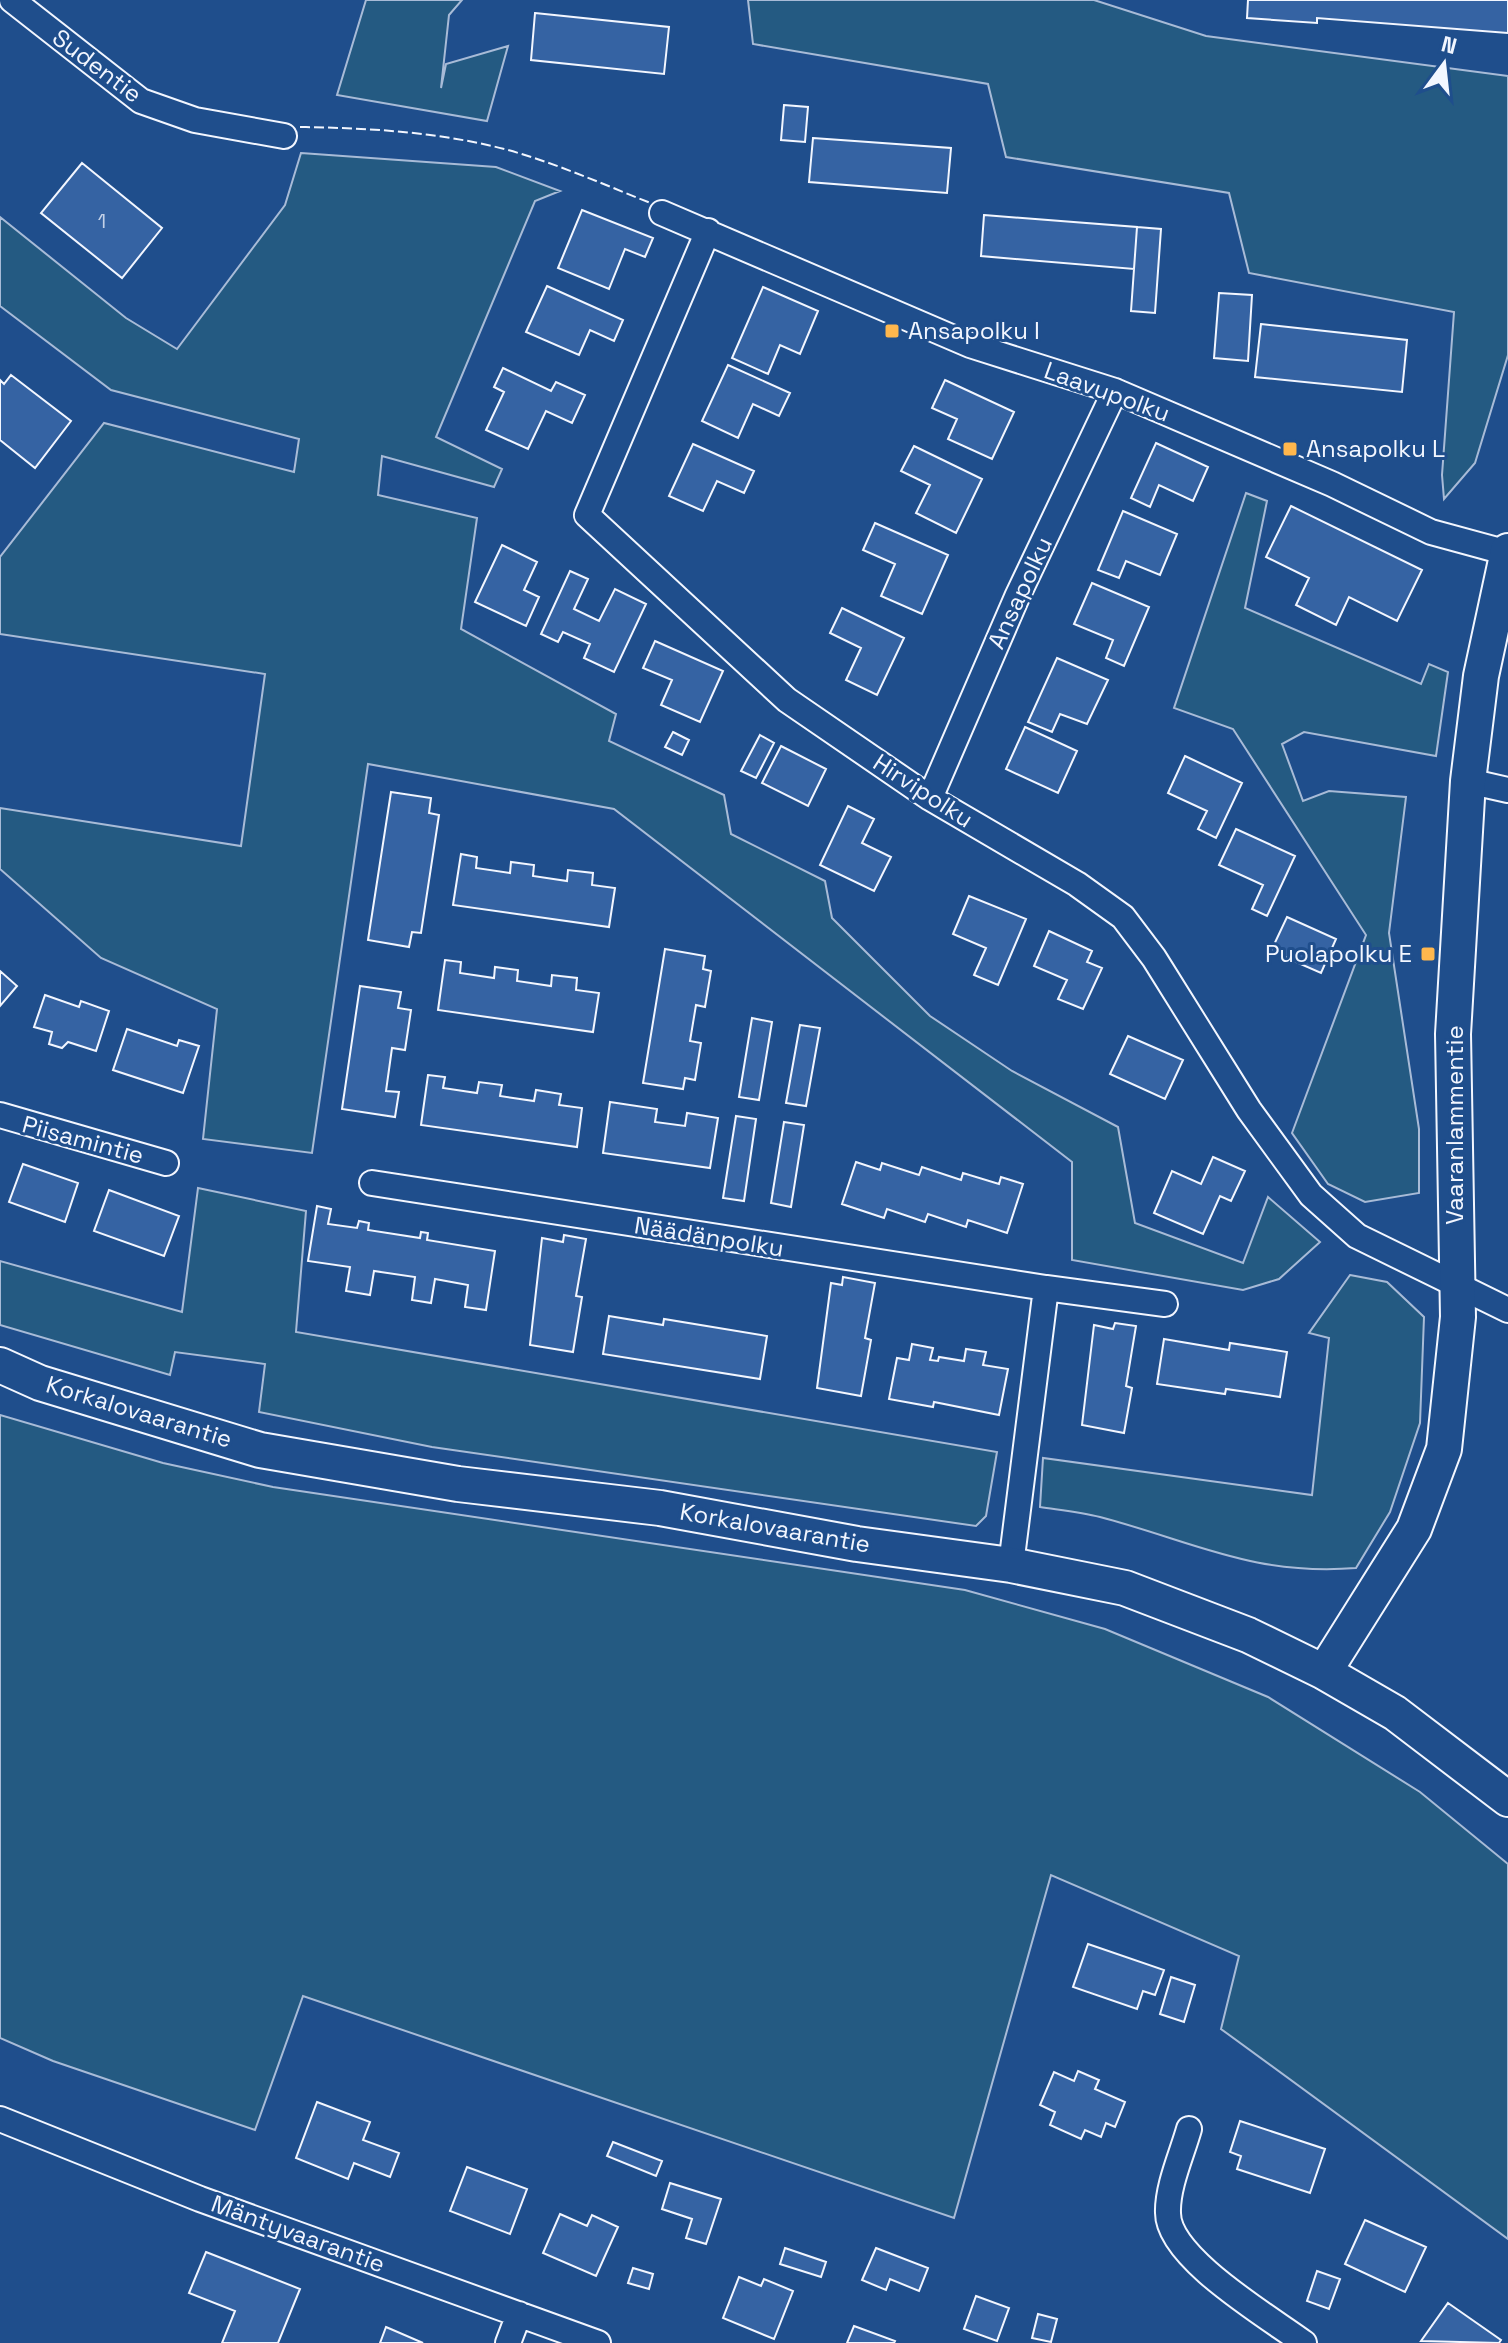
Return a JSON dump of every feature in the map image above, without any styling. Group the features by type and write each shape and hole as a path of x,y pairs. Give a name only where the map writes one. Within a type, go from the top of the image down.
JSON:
{"street":[{"name":"Sudentie","path":"12,0 141,101 195,120 284,136"},
{"name":"Laavupolku","path":"662,213 970,345 1115,391 1332,484 1431,532 1508,552"},
{"name":"Hirvipolku","path":"708,231 587,515 787,700 930,798 1077,884 1123,917 1154,958 1274,1148 1311,1195 1357,1236 1402,1261 1457,1283 1508,1310"},
{"name":"Ansapolku","path":"930,798 1017,597 1115,391"},
{"name":"Vaaranlammentie","path":"1324,1672 1414,1529 1444,1449 1458,1317 1453,1034 1468,781 1481,676 1508,552"},
{"path":"1468,781 1508,790"},
{"name":"Piisamintie","path":"0,1115 166,1163"},
{"name":"Näädänpolku","path":"372,1183 1165,1304"},
{"path":"1011,1565 1046,1288"},
{"name":"Korkalovaarantie","path":"0,1365 40,1383 260,1450 458,1484 660,1508 857,1544 1011,1565 1125,1588 1248,1635 1324,1672 1395,1713 1508,1799"},
{"name":"Mäntyvaarantie","path":"0,2119 200,2199 598,2343"},
{"path":"1189,2129 1167,2211 1170,2229 1197,2264 1304,2343"},
{"path":"508,2343 519,2314"}],"shaded area":[{"path":"366,0 462,0 449,15 441,88 446,64 508,46 487,121 337,95"},
{"path":"748,0 1094,0 1206,36 1508,76 1508,355 1475,463 1444,499 1442,475 1454,312 1249,273 1229,193 1006,157 988,84 753,44"},
{"path":"301,153 496,167 560,191 535,201 436,437 502,469 494,487 382,456 378,495 477,518 461,629 616,714 609,741 724,795 731,834 825,881 832,918 930,1016 1012,1071 1118,1127 1135,1223 1243,1263 1268,1197 1320,1242 1279,1279 1243,1290 1072,1260 1072,1162 614,809 368,764 312,1153 203,1139 217,1009 101,958 0,869 0,808 241,846 265,674 0,634 0,557 104,423 294,472 299,439 111,390 0,306 0,217 126,318 177,349 285,205"},
{"path":"1246,493 1267,501 1245,608 1421,684 1429,664 1448,672 1436,756 1304,732 1282,744 1303,801 1329,791 1406,797 1389,933 1419,1129 1419,1193 1365,1202 1328,1184 1292,1133 1366,935 1233,729 1174,708"},
{"path":"198,1188 306,1211 296,1332 997,1452 986,1516 976,1526 432,1447 259,1412 265,1364 175,1352 170,1375 0,1325 0,1261 182,1312"},
{"path":"1350,1275 1387,1282 1424,1317 1420,1423 1390,1512 1356,1568 1319,1569 1255,1562 1100,1517 1040,1507 1043,1458 1312,1495 1329,1338 1309,1333"},
{"path":"0,1415 163,1463 273,1487 965,1590 1105,1629 1268,1697 1420,1792 1508,1864 1508,2239 1221,2029 1239,1956 1051,1875 954,2218 303,1996 255,2130 53,2061 0,2038"}],"building":[{"path":"1248,0 1508,0 1508,33 1317,18 1317,23 1247,18"},
{"path":"535,13 669,27 664,74 531,60"},
{"path":"784,105 808,107 805,142 781,140"},
{"path":"813,138 951,148 947,193 809,182"},
{"path":"82,163 162,228 122,278 41,213"},
{"path":"582,210 653,238 645,257 625,249 609,289 558,268"},
{"path":"984,215 1137,227 1134,269 981,256"},
{"path":"1137,227 1161,229 1155,313 1131,311"},
{"path":"547,286 623,320 614,341 590,330 579,355 526,332"},
{"path":"763,287 818,311 800,354 780,345 768,374 732,358"},
{"path":"1219,293 1252,295 1248,361 1214,358"},
{"path":"1261,324 1407,340 1402,392 1255,377"},
{"path":"728,365 790,393 779,416 753,404 738,438 702,421"},
{"path":"503,368 551,391 556,382 585,395 572,423 546,411 528,449 486,430 504,392 494,387"},
{"path":"11,375 71,421 35,468 0,440 0,380 4,384"},
{"path":"945,380 1014,412 992,459 948,439 957,419 932,408"},
{"path":"1156,443 1208,467 1193,501 1159,485 1150,507 1131,498"},
{"path":"693,444 754,471 744,493 717,481 703,511 669,496"},
{"path":"914,446 982,479 956,533 916,513 930,485 901,471"},
{"path":"1291,506 1422,570 1397,621 1349,597 1336,625 1296,605 1309,578 1266,557"},
{"path":"1123,511 1177,534 1160,575 1126,561 1119,578 1098,570"},
{"path":"875,523 948,555 922,614 881,596 895,564 863,550"},
{"path":"502,545 537,562 524,590 539,597 526,626 475,602"},
{"path":"570,571 588,579 574,609 599,621 615,589 646,604 614,672 584,658 590,644 563,632 558,642 541,634"},
{"path":"1092,583 1149,607 1124,666 1106,658 1113,640 1074,624"},
{"path":"842,608 904,638 877,695 846,680 861,648 830,633"},
{"path":"655,641 723,671 700,722 661,705 672,680 643,668"},
{"path":"1057,658 1108,680 1087,724 1060,714 1052,732 1028,722"},
{"path":"1025,727 1077,751 1058,793 1006,769"},
{"path":"673,732 689,740 682,755 665,747"},
{"path":"760,735 774,743 756,778 741,771"},
{"path":"781,746 826,769 808,806 762,783"},
{"path":"1185,756 1242,783 1216,838 1198,829 1207,811 1168,793"},
{"path":"391,792 431,798 429,813 439,815 421,933 412,932 409,947 368,940"},
{"path":"848,806 874,819 862,843 891,857 874,891 820,865"},
{"path":"1236,829 1295,856 1267,916 1252,909 1263,885 1219,865"},
{"path":"461,854 477,857 476,868 510,873 511,862 534,865 533,876 567,881 568,870 593,873 592,885 615,888 609,927 453,905"},
{"path":"969,896 1026,919 998,985 974,975 986,948 953,934"},
{"path":"1287,917 1336,939 1321,973 1271,951"},
{"path":"1049,931 1092,951 1087,962 1102,968 1083,1009 1058,999 1067,980 1034,966"},
{"path":"665,949 705,956 703,969 711,971 705,1007 696,1005 690,1041 701,1043 695,1080 685,1078 683,1089 643,1083"},
{"path":"445,960 461,962 460,973 494,978 495,967 518,970 517,981 551,986 552,975 577,978 576,990 599,993 593,1032 438,1010"},
{"path":"0,971 17,986 0,1006"},
{"path":"360,986 401,992 398,1008 411,1010 405,1050 392,1048 386,1091 399,1092 395,1117 342,1109"},
{"path":"45,995 79,1007 81,1001 109,1011 96,1051 68,1042 62,1048 49,1044 52,1032 34,1027"},
{"path":"752,1018 772,1022 759,1100 739,1097"},
{"path":"800,1025 820,1028 806,1106 786,1103"},
{"path":"127,1029 177,1046 179,1040 199,1046 183,1093 113,1070"},
{"path":"1128,1036 1183,1060 1165,1099 1110,1074"},
{"path":"428,1075 445,1077 443,1088 477,1093 479,1082 502,1085 500,1096 534,1101 536,1090 561,1094 559,1105 582,1108 577,1147 421,1125"},
{"path":"610,1102 657,1109 655,1122 685,1126 687,1113 718,1118 710,1168 603,1153"},
{"path":"736,1116 756,1119 744,1201 723,1198"},
{"path":"784,1122 804,1125 791,1207 771,1203"},
{"path":"1213,1157 1245,1171 1231,1201 1220,1196 1203,1234 1154,1213 1172,1171 1201,1184"},
{"path":"856,1162 880,1170 882,1163 919,1175 922,1167 961,1180 963,1173 999,1184 1001,1177 1023,1184 1007,1233 968,1220 966,1227 928,1214 925,1222 887,1209 884,1218 842,1204"},
{"path":"23,1164 78,1183 65,1222 9,1202"},
{"path":"109,1190 179,1216 164,1256 94,1231"},
{"path":"317,1206 331,1209 328,1224 357,1228 359,1221 369,1223 368,1230 420,1238 421,1232 428,1233 427,1240 495,1251 486,1310 465,1307 468,1285 435,1279 431,1303 412,1300 415,1277 374,1271 370,1295 346,1291 350,1267 308,1261"},
{"path":"564,1235 586,1239 576,1296 582,1297 573,1352 530,1345 542,1238 563,1242"},
{"path":"843,1277 875,1283 865,1338 871,1340 861,1396 817,1388 831,1283 842,1285"},
{"path":"609,1316 663,1325 664,1319 767,1336 760,1379 603,1354"},
{"path":"1115,1323 1136,1326 1126,1386 1132,1388 1124,1433 1082,1425 1094,1325 1113,1329"},
{"path":"1164,1339 1229,1350 1230,1343 1287,1352 1280,1397 1226,1389 1225,1394 1157,1384"},
{"path":"912,1344 933,1348 930,1360 938,1361 939,1357 964,1361 966,1349 986,1352 983,1365 1008,1369 999,1415 934,1402 933,1407 889,1399 897,1358 909,1360"},
{"path":"1088,1944 1164,1970 1155,1995 1143,1991 1137,2009 1073,1987"},
{"path":"1171,1977 1195,1985 1184,2022 1160,2014"},
{"path":"1078,2071 1099,2080 1095,2089 1125,2102 1115,2127 1106,2123 1101,2137 1085,2130 1081,2139 1050,2125 1055,2112 1040,2105 1054,2072 1074,2081"},
{"path":"317,2102 370,2122 363,2140 399,2153 390,2177 354,2163 348,2179 296,2158"},
{"path":"1240,2121 1325,2149 1310,2193 1237,2169 1241,2156 1230,2152"},
{"path":"613,2142 662,2161 656,2176 607,2156"},
{"path":"467,2167 527,2189 510,2234 450,2211"},
{"path":"670,2183 721,2199 706,2244 686,2238 692,2219 662,2209"},
{"path":"560,2214 587,2226 592,2215 618,2227 596,2276 543,2253"},
{"path":"1365,2220 1426,2247 1405,2292 1345,2264"},
{"path":"785,2248 826,2262 821,2277 780,2264"},
{"path":"876,2248 928,2268 919,2291 890,2279 886,2290 862,2280"},
{"path":"206,2252 300,2289 278,2343 222,2343 235,2311 189,2293"},
{"path":"633,2268 653,2274 649,2289 628,2283"},
{"path":"1317,2271 1340,2279 1329,2309 1307,2301"},
{"path":"739,2277 761,2286 764,2279 793,2291 774,2339 723,2318"},
{"path":"976,2296 1009,2308 997,2341 964,2329"},
{"path":"1448,2303 1501,2340 1499,2343 1421,2341"},
{"path":"1038,2314 1057,2319 1051,2342 1032,2338"},
{"path":"854,2326 895,2341 847,2343"},
{"path":"386,2327 423,2343 380,2343"}],"fence":[{"path":"300,127 405,132 482,144 545,162 653,204"}],"place":[{"name":"Ansapolku I","path":"892,331"},
{"name":"Ansapolku L","path":"1290,449"},
{"name":"Puolapolku E","path":"1428,954"}]}
